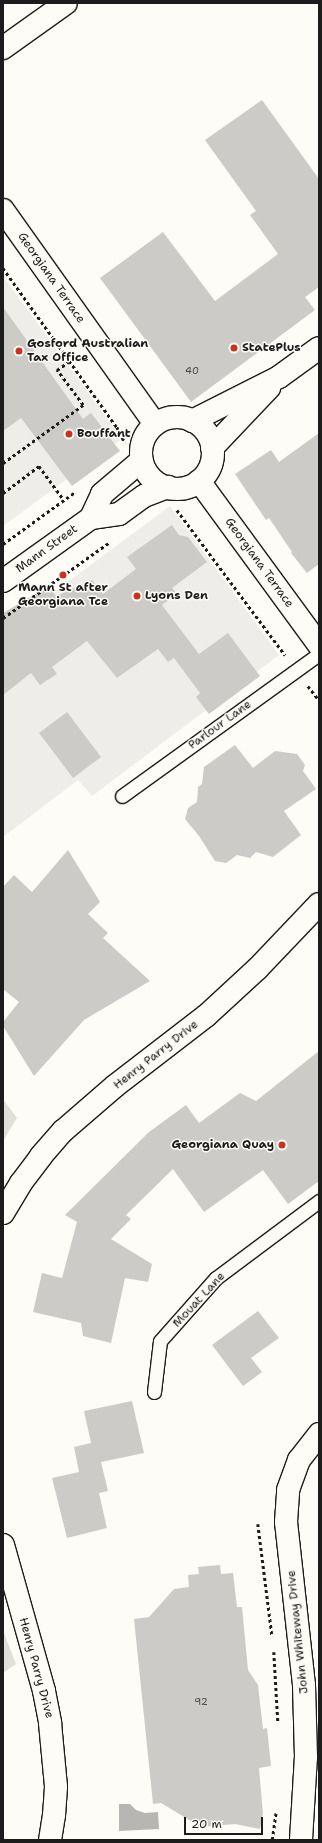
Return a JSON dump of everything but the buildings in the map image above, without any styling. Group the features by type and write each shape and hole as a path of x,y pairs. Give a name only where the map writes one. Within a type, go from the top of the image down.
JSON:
{"street":[{"path":"3,48 66,3"},
{"name":"Georgiana Terrace","path":"3,210 155,424"},
{"path":"192,421 279,377 319,348"},
{"path":"212,448 279,377"},
{"path":"176,417 192,421 205,431 212,448 210,467 199,481 189,487 178,489 157,483 149,476 142,460 142,442 147,432 155,424 165,419 176,417"},
{"name":"Mann Street","path":"91,518 102,494 142,460"},
{"name":"Georgiana Terrace","path":"199,481 319,645"},
{"name":"Mann Street","path":"3,581 91,518 119,514 144,496 168,487"},
{"name":"Henry Parry Drive","path":"3,1214 33,1167 64,1130 115,1086 211,1011 258,968 319,904"},
{"name":"John Whiteway Drive","path":"301,1840 306,1757 304,1685 286,1522 288,1490 299,1460 319,1434"},
{"name":"Henry Parry Drive","path":"3,1545 44,1691 50,1723 56,1787 50,1840"}],"lane":[{"name":"Parlour Lane","path":"122,796 319,654"},
{"name":"Mouat Lane","path":"154,1392 160,1341 216,1278 319,1201"}],"path":[{"path":"3,268 117,427 126,444"},
{"path":"3,463 83,405 57,370 70,361"},
{"path":"3,493 39,466 64,500"},
{"path":"3,544 81,488"},
{"path":"175,508 319,700"},
{"path":"3,618 115,538"},
{"path":"258,1524 272,1641"},
{"path":"273,1648 279,1725"},
{"path":"272,1840 277,1809"}],"shaded area":[{"path":"3,276 122,439 3,526"},
{"path":"170,506 279,655 92,796 78,780 3,837 3,630"},
{"path":"3,1099 17,1118 3,1141"},
{"path":"3,1630 16,1664 3,1673"},
{"path":"119,1804 130,1804 136,1810 145,1813 158,1812 159,1829 119,1831"}],"place":[{"name":"StatePlus","path":"234,348"},
{"name":"Gosford Australian Tax Office","path":"19,351"},
{"name":"Bouffant","path":"69,434"},
{"name":"Mann St after Georgiana Tce","path":"63,575"},
{"name":"Lyons Den","path":"137,596"},
{"name":"Georgiana Quay","path":"282,1145"}]}
